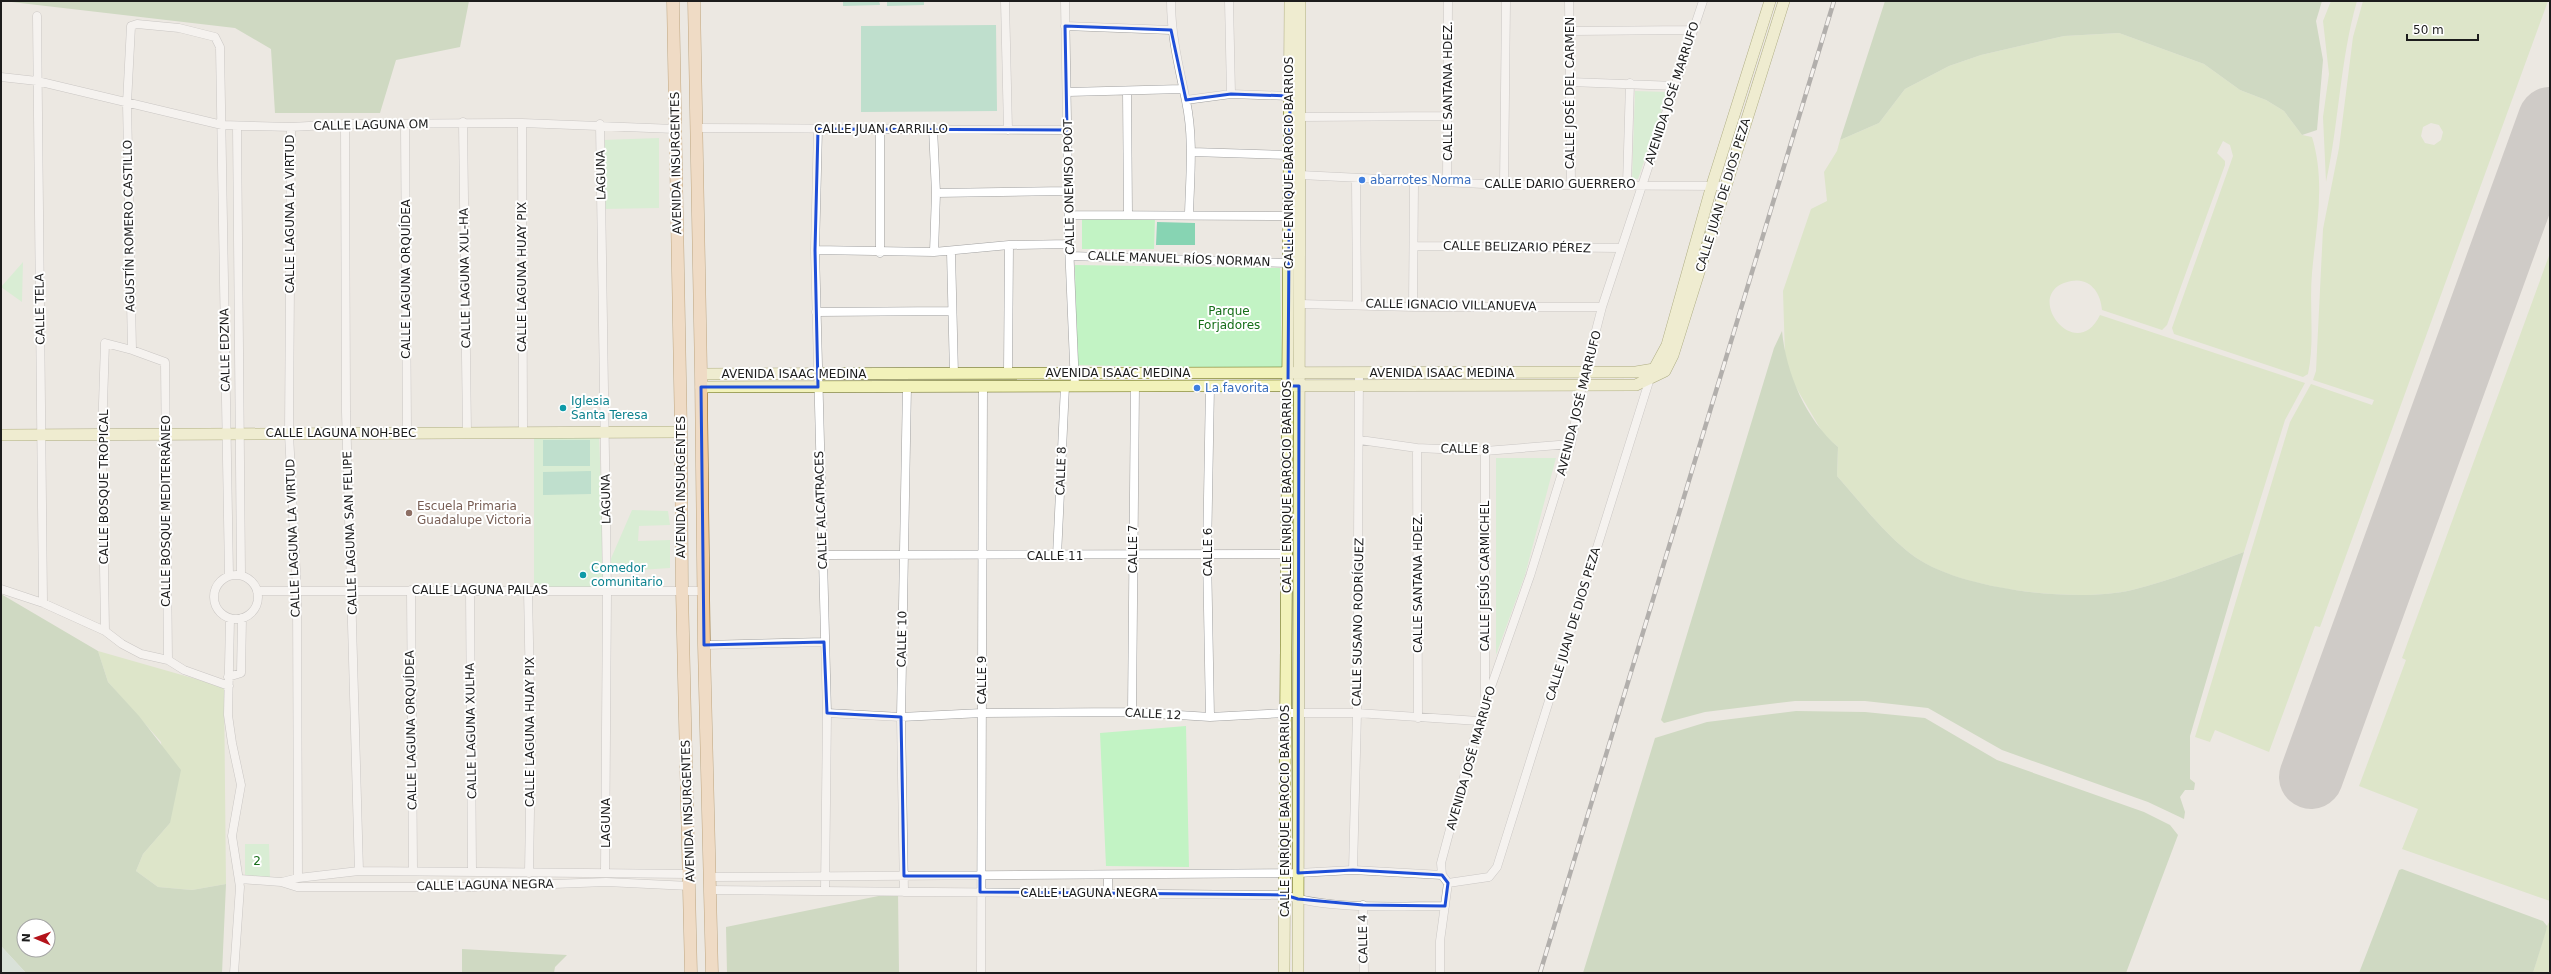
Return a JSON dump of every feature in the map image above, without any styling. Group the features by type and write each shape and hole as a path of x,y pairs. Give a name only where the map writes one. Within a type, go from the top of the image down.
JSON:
{"main road":[{"name":"AVENIDA INSURGENTES","path":"672,1 681,432 682,591 691,973"},
{"name":"AVENIDA INSURGENTES","path":"694,1 695,128 701,374 703,591 712,973"},
{"name":"CALLE ENRIQUE BAROCIO BARRIOS","path":"1290,1 1290,155 1300,304 1298,973"},
{"name":"CALLE ENRIQUE BAROCIO BARRIOS","path":"1284,973 1289,263 1300,176 1300,1"},
{"name":"CALLE JUAN DE DIOS PEZA","path":"1654,368 1667,346 1712,185 1770,1"},
{"name":"CALLE JUAN DE DIOS PEZA","path":"1650,380 1665,371 1673,356 1784,1"},
{"path":"678,272 699,271"},
{"name":"AVENIDA ISAAC MEDINA","path":"701,374 1636,372 1654,368"},
{"path":"1430,373 1430,386"},
{"name":"AVENIDA ISAAC MEDINA","path":"701,387 1582,386 1636,385 1650,380"},
{"name":"CALLE LAGUNA NOH-BEC","path":"1,435 681,432"}],"street":[{"path":"1005,1 1008,130"},
{"name":"CALLE ONEMISO POOT","path":"1065,1 1068,92 1067,130 1070,215 1069,244 1075,373 1070,386"},
{"path":"1171,1 1171,30 1182,89 1186,100 1192,152 1189,214"},
{"path":"1229,1 1230,94"},
{"name":"CALLE SANTANA HDEZ.","path":"1447,182 1449,116 1448,1"},
{"path":"1504,186 1506,1"},
{"name":"CALLE JOSÉ DEL CARMEN","path":"1570,1 1570,184"},
{"name":"AVENIDA JOSÉ MARRUFO","path":"1442,875 1441,863 1479,720 1530,576 1571,444 1585,372 1602,307 1620,248 1676,86 1703,1"},
{"name":"CALLE TELA","path":"37,16 43,603"},
{"name":"CALLE EDZNA","path":"131,26 137,24 179,28 215,37 220,47 229,576"},
{"name":"AGUSTÍN ROMERO CASTILLO","path":"131,26 127,103 132,350"},
{"path":"1065,26 1171,30"},
{"path":"1571,31 1693,30"},
{"name":"CALLE LAGUNA OM","path":"1,77 37,81 222,125 291,127 345,124 522,122 600,124 675,129"},
{"path":"1570,82 1630,83 1676,86"},
{"path":"1627,185 1630,83"},
{"path":"1068,92 1182,89"},
{"path":"1127,91 1128,215"},
{"path":"1186,100 1230,94 1290,96"},
{"path":"1300,116 1449,116"},
{"name":"CALLE LAGUNA XUL-HA","path":"463,122 467,433"},
{"name":"CALLE LAGUNA HUAY PIX","path":"522,122 523,432"},
{"name":"CALLE LAGUNA SAN FELIPE","path":"345,124 347,433 359,871"},
{"name":"CALLE LAGUNA ORQUÍDEA","path":"405,124 407,433"},
{"name":"LAGUNA","path":"600,124 607,592 605,873"},
{"name":"CALLE EDZNA","path":"237,126 241,434 241,575"},
{"name":"CALLE LAGUNA LA VIRTUD","path":"291,127 289,434 297,591 298,878"},
{"name":"CALLE JUAN CARRILLO","path":"695,128 933,128 1067,130"},
{"path":"933,128 936,193 934,252"},
{"name":"CALLE ALCATRACES","path":"818,129 815,250 816,374 818,386 827,713 825,891"},
{"path":"880,129 880,253"},
{"path":"1192,152 1290,155"},
{"name":"CALLE DARIO GUERRERO","path":"1300,176 1414,182 1447,182 1504,186 1642,184 1725,186"},
{"path":"1356,179 1357,304"},
{"path":"1413,307 1414,182"},
{"path":"936,193 1068,191"},
{"path":"1070,215 1189,214 1294,216"},
{"path":"815,250 880,253 951,252 1009,245 1069,244"},
{"path":"1008,373 1009,245"},
{"name":"CALLE BELIZARIO PÉREZ","path":"1414,246 1620,248"},
{"path":"951,252 954,374"},
{"name":"CALLE MANUEL RÍOS NORMAN","path":"1070,256 1289,263"},
{"name":"CALLE IGNACIO VILLANUEVA","path":"1300,304 1357,304 1413,307 1602,307"},
{"path":"816,312 952,311"},
{"name":"CALLE BOSQUE TROPICAL","path":"105,631 102,434 105,343 132,350"},
{"name":"CALLE BOSQUE MEDITERRÁNEO","path":"132,350 165,362 168,660"},
{"name":"CALLE JUAN DE DIOS PEZA","path":"1448,883 1489,877 1497,867 1654,368"},
{"name":"CALLE SUSANO RODRÍGUEZ","path":"1353,870 1357,712 1360,373"},
{"path":"225,378 240,378"},
{"name":"CALLE 10","path":"904,892 901,717 907,386"},
{"name":"CALLE 9","path":"981,973 980,876 983,386"},
{"name":"CALLE 8","path":"1057,556 1070,386"},
{"name":"CALLE 7","path":"1132,712 1132,554 1135,386"},
{"name":"CALLE 6","path":"1210,386 1207,554 1210,717"},
{"name":"CALLE 8","path":"1360,440 1417,448 1485,450 1571,444"},
{"name":"CALLE SANTANA HDEZ.","path":"1417,448 1418,718"},
{"name":"CALLE JESÚS CARMICHEL","path":"1485,450 1485,702"},
{"name":"CALLE 11","path":"823,555 1057,556 1132,554 1287,554"},
{"path":"241,575 248,578 257,591 258,599 255,607 242,618 230,619 221,614 216,607 214,598 215,588 221,580 229,576 241,575"},
{"path":"1,589 43,603 105,631 122,644 141,654 168,660 184,670 229,686"},
{"name":"CALLE LAGUNA PAILAS","path":"257,591 352,589 607,592 703,591"},
{"name":"CALLE LAGUNA ORQUÍDEA","path":"411,590 413,870"},
{"name":"CALLE LAGUNA XULHA","path":"470,590 472,872"},
{"name":"CALLE LAGUNA HUAY PIX","path":"528,590 531,746 529,873"},
{"path":"228,677 241,673 242,618"},
{"path":"230,619 228,677 232,743 241,785 232,836 240,879 234,973"},
{"path":"704,645 824,642"},
{"name":"CALLE 12","path":"827,713 901,717 982,713 1132,712 1210,717 1286,713 1357,712 1418,718 1479,720"},
{"name":"CALLE LAGUNA NEGRA","path":"281,882 298,878 359,871 413,870 605,873 690,880"},
{"name":"CALLE LAGUNA NEGRA","path":"709,877 1298,873 1353,870 1442,875"},
{"path":"1108,875 1108,893"},
{"path":"1440,973 1440,941 1448,883 1442,875"},
{"name":"CALLE LAGUNA NEGRA","path":"240,879 281,882 297,887 472,887 690,880"},
{"name":"CALLE LAGUNA NEGRA","path":"710,890 1285,895 1298,900 1363,905 1444,906"},
{"name":"CALLE 4","path":"1363,905 1364,973"}],"highlighted area":[{"path":"1065,26 1171,30 1186,100 1231,94 1290,96 1288,386 1299,386 1298,873 1353,870 1442,875 1448,883 1445,906 1363,905 1298,899 1285,895 980,892 980,876 904,876 901,717 827,713 824,642 704,645 701,387 818,387 815,250 818,129 1067,130"}],"green space":[{"path":"3,1 469,1 460,47 396,60 380,113 275,113 271,49 235,28"},
{"path":"843,1 879,1 880,5 843,6"},
{"path":"887,1 924,1 924,5 887,6"},
{"path":"1885,1 2322,1 2316,21 2323,60 2317,130 2302,135 2284,111 2266,100 2240,90 2204,64 2119,33 2064,36 1981,55 1949,66 1905,89 1879,123 1840,140"},
{"path":"2331,1 2357,1 2351,23 2343,69 2334,137 2326,182 2323,117 2329,74 2323,21"},
{"path":"2363,1 2548,1 2320,627 2315,626 2269,752 2215,730 2210,742 2195,737 2290,422 2311,384 2372,405 2374,400 2313,380 2316,371 2323,229 2339,148 2353,37","holes":["2431,123 2439,125 2443,132 2441,140 2434,145 2425,143 2421,136 2423,127"]},
{"path":"996,25 997,111 861,112 861,26"},
{"path":"2119,33 2204,64 2240,90 2266,100 2284,111 2302,135 2312,137 2318,171 2319,205 2312,273 2312,337 2308,374 2303,377 2174,334 2172,328 2233,156 2230,145 2223,141 2217,153 2225,161 2225,165 2167,325 2162,330 2102,310 2097,292 2084,281 2071,281 2056,287 2050,298 2051,310 2057,321 2066,330 2078,333 2089,329 2100,315 2305,383 2285,420 2244,552 2160,582 2132,590 2109,594 2051,594 2020,591 1960,578 1935,568 1915,557 1904,548 1874,519 1837,476 1838,447 1824,435 1794,384 1785,357 1783,291 1811,209 1827,201 1824,172 1837,151 1840,140 1879,123 1905,89 1949,66 1981,55 2064,36"},
{"path":"1635,91 1668,92 1638,179 1632,179"},
{"path":"659,138 659,208 604,209 603,140"},
{"path":"1082,217 1155,218 1154,249 1082,249"},
{"path":"1157,222 1195,223 1195,245 1156,245"},
{"path":"2550,253 2550,901 2402,849 2418,809 2359,786 2406,660 2402,658"},
{"path":"23,262 22,302 1,287"},
{"name":"Parque Forjadores","path":"1075,265 1280,268 1282,370 1076,365"},
{"path":"1782,331 1784,347 1793,379 1807,410 1816,423 1838,447 1837,476 1874,519 1894,539 1915,557 1936,568 1961,578 2020,591 2052,594 2109,594 2132,590 2160,582 2244,552 2190,736 2190,779 2195,783 2194,790 2185,790 2180,797 2185,812 2184,819 2148,802 2002,750 1928,708 1865,701 1795,701 1705,712 1664,723 1661,720 1774,348"},
{"path":"599,434 605,590 534,589 534,436"},
{"path":"543,440 590,440 590,466 543,466"},
{"path":"1496,458 1556,458 1525,575 1496,655"},
{"path":"591,471 591,494 543,495 543,472"},
{"path":"632,510 668,511 670,525 639,526 638,541 670,540 670,568 625,571 625,563 609,563"},
{"path":"1,594 98,651 108,682 139,716 181,770 170,823 143,854 136,871 158,887 192,890 226,884 222,973 26,973 1,946"},
{"path":"98,651 224,687 226,884 192,890 158,887 136,871 143,854 170,823 161,742 108,682"},
{"path":"1796,711 1865,712 1925,718 1997,760 2144,812 2170,825 2178,835 2126,973 1583,973 1655,738 1707,722"},
{"path":"1186,726 1189,867 1106,866 1100,733"},
{"name":"2","path":"245,844 269,844 270,878 245,877"},
{"path":"2402,869 2543,921 2547,926 2533,973 2359,973 2399,870"},
{"path":"898,892 899,973 727,973 726,927"},
{"path":"2550,920 2550,973 2533,973 2547,926"},
{"path":"1,946 26,973 1,973"},
{"path":"462,949 567,955 555,967 554,973 462,973"}],"runway":[{"path":"2311,777 2550,119"}],"railway":[{"path":"1540,973 1834,1"}],"place":[{"name":"abarrotes Norma","path":"1362,180"},
{"name":"La favorita","path":"1197,388"},
{"name":"Iglesia Santa Teresa","path":"563,408"},
{"name":"Escuela Primaria Guadalupe Victoria","path":"409,513"},
{"name":"Comedor comunitario","path":"583,575"}]}
